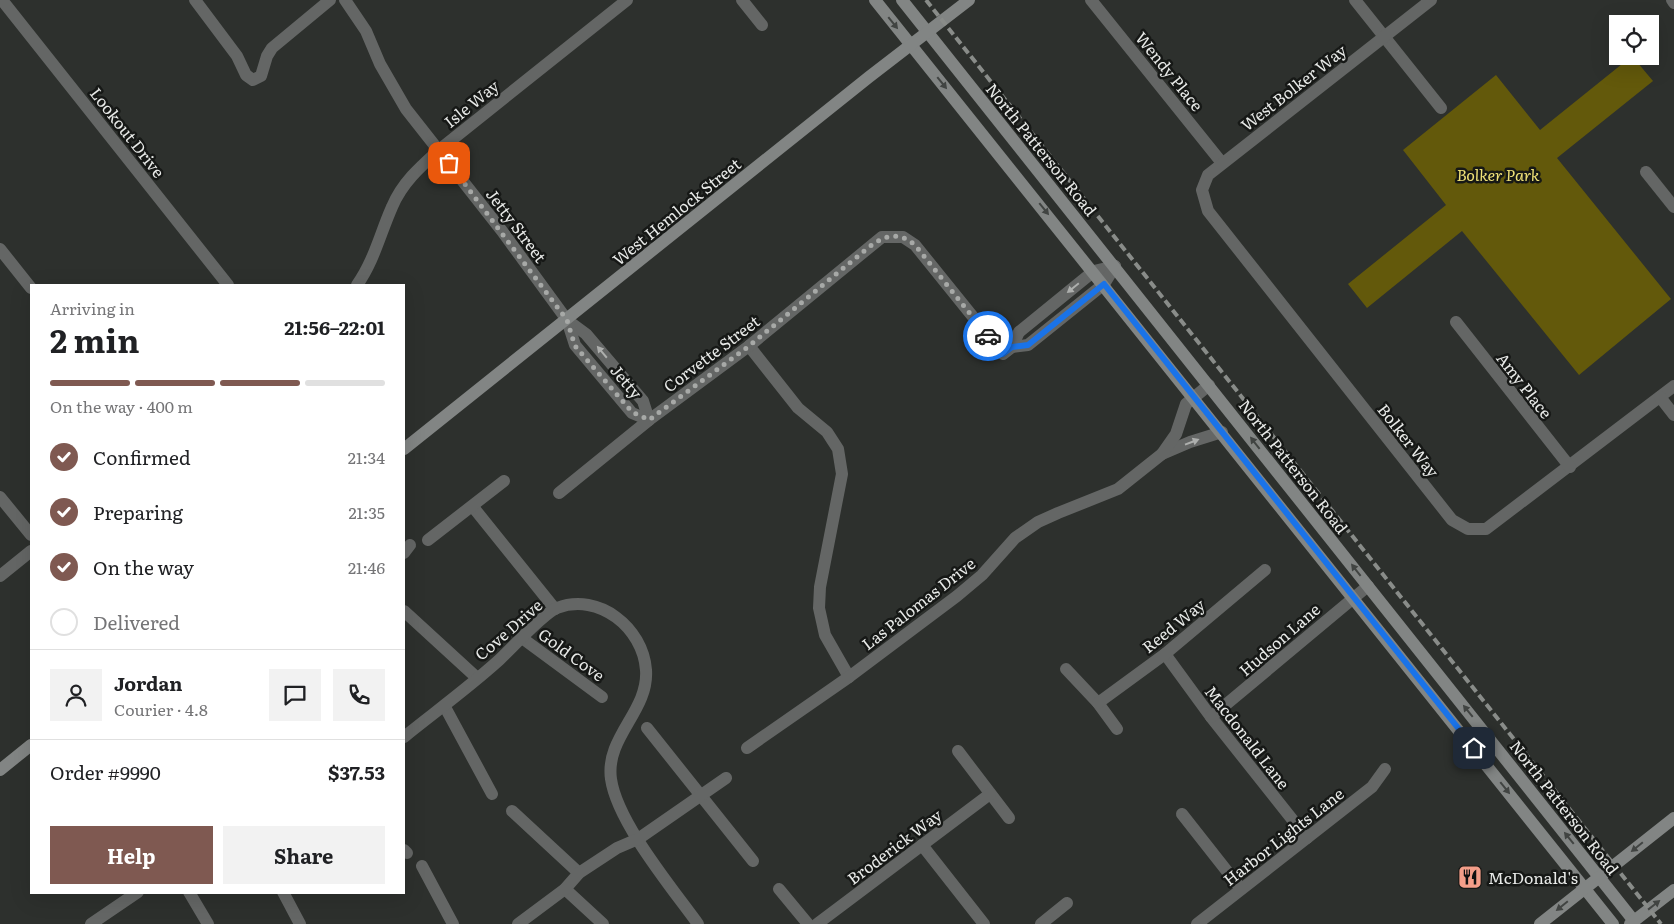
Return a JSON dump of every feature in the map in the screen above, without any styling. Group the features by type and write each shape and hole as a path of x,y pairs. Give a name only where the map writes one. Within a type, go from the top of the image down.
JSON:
{"street":[{"name":"Lookout Drive","path":"2,0 227,284"},
{"path":"195,0 237,56 246,75 253,80 261,76 267,56 272,48 330,0"},
{"name":"Jetty Street","path":"345,0 366,31 393,90 567,320"},
{"name":"Isle Way","path":"358,284 374,256 392,205 414,172 627,0"},
{"path":"742,0 762,25"},
{"path":"875,0 1094,271 1613,924"},
{"name":"North Patterson Road","path":"902,0 1600,876 1634,923"},
{"name":"West Hemlock Street","path":"405,448 969,0"},
{"name":"Wendy Place","path":"1091,0 1222,163"},
{"path":"1355,0 1441,108"},
{"name":"West Bolker Way","path":"1222,163 1431,0"},
{"name":"Bolker Way","path":"1222,163 1208,175 1202,190 1208,211 1452,520 1468,529 1486,529 1674,387"},
{"path":"1646,172 1674,207"},
{"name":"Corvette Street","path":"559,493 649,420 749,346 882,238 902,236 915,245 1007,351"},
{"path":"0,249 30,287"},
{"path":"1007,351 1019,332 1094,271 1115,266"},
{"path":"1007,351 1028,345 1104,284 1115,266"},
{"name":"Jetty","path":"567,320 586,334 643,401 649,420"},
{"name":"Amy Place","path":"1456,322 1570,467"},
{"path":"749,346 798,408 827,432 838,449 842,474 820,587 819,608 825,635 849,677"},
{"name":"Las Palomas Drive","path":"748,748 849,677 957,596 982,575 1015,538 1051,516 1118,489 1162,454 1176,434 1186,404 1209,385"},
{"path":"1660,398 1674,415"},
{"path":"1162,454 1190,442 1222,432"},
{"path":"428,540 473,507 504,481"},
{"path":"0,497 30,534"},
{"path":"473,507 555,608"},
{"path":"0,576 30,552"},
{"name":"Reed Way","path":"1098,703 1165,654 1265,570"},
{"name":"Hudson Lane","path":"1211,717 1368,586"},
{"name":"Cove Drive","path":"405,736 445,707 555,608 580,604 609,612 630,629 644,657 646,677 642,698 620,734 610,767 617,803 638,839 698,924"},
{"path":"405,612 476,678"},
{"name":"Gold Cove","path":"522,638 602,697"},
{"name":"Macdonald Lane","path":"1165,654 1211,717 1307,838"},
{"path":"1066,669 1098,703 1117,729"},
{"path":"445,707 492,794"},
{"path":"647,728 753,861"},
{"path":"0,770 30,746"},
{"path":"958,751 1009,818"},
{"name":"Harbor Lights Lane","path":"1197,924 1372,787 1385,769"},
{"path":"518,924 565,889 579,873 617,848 638,839 726,778"},
{"name":"Broderick Way","path":"817,924 990,794"},
{"path":"512,811 579,873"},
{"path":"1182,814 1241,889"},
{"path":"1540,924 1674,818"},
{"path":"922,845 984,924"},
{"path":"422,866 453,924"},
{"path":"779,888 808,924"},
{"path":"565,889 603,924"},
{"path":"1634,923 1674,890"},
{"path":"91,924 135,894"},
{"path":"190,894 208,924"},
{"path":"284,894 300,924"},
{"path":"1041,924 1067,903"}],"green space":[{"name":"Bolker Park","path":"1621,65 1640,65 1653,81 1557,158 1671,299 1579,375 1462,231 1367,308 1348,284 1446,205 1403,150 1496,75 1540,130"}],"railway":[{"path":"926,0 1661,924"}],"way so far":[{"path":"449,163 502,231 567,320 575,346 632,412 649,420 749,346 869,247 887,236 902,236 915,245 988,336"}],"place":[{"name":"McDonald's","path":"1470,877"}],"route":[{"path":"988,336 1003,354 1012,347 1028,345 1104,284 1474,748"}]}
